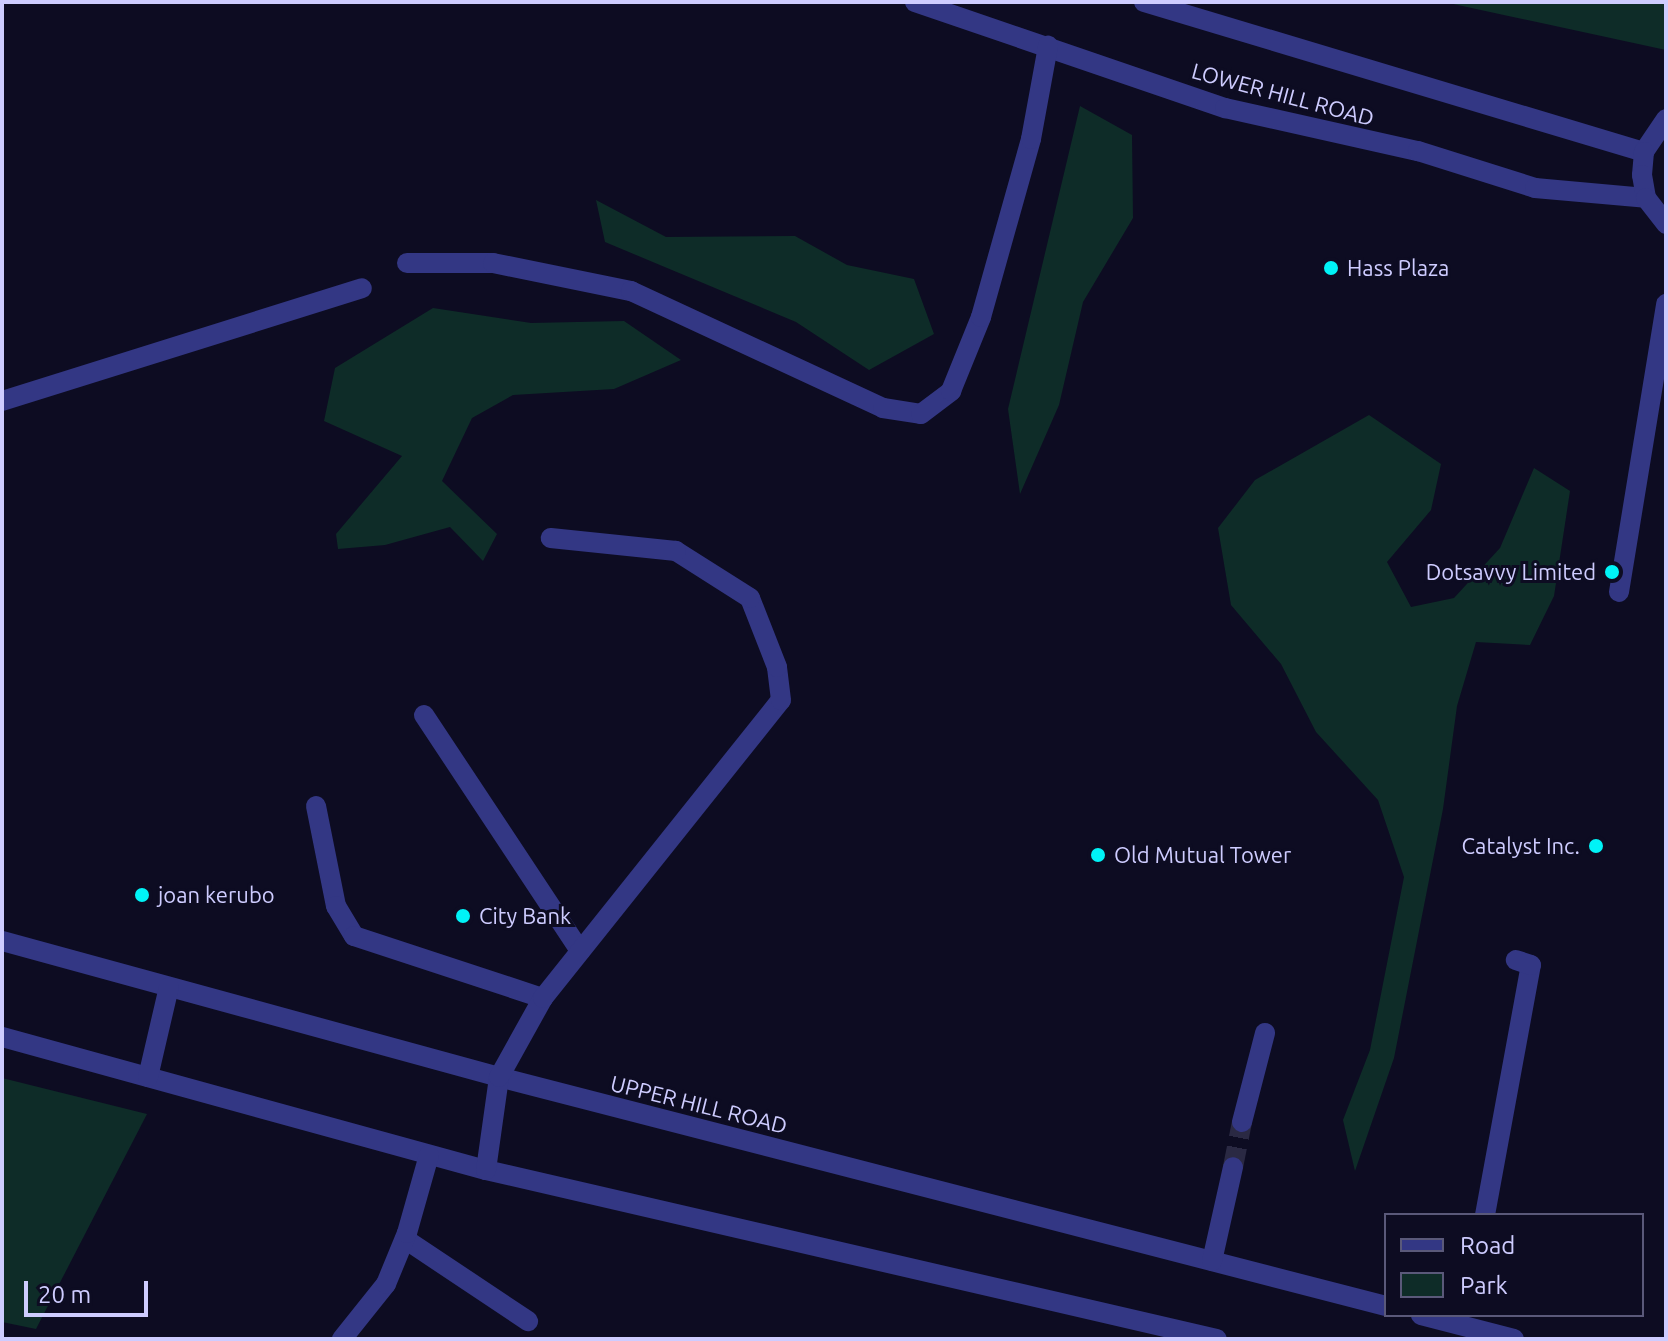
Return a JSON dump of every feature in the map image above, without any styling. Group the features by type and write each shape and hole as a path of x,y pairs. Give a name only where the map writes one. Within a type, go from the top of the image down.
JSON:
{"street":[{"name":"LOWER HILL ROAD","path":"915,2 1225,108 1418,151 1535,188 1646,198"},
{"name":"LOWER HILL ROAD","path":"1144,2 1644,152"},
{"path":"407,263 493,263 631,291 883,408 921,414 951,391 981,317 1031,139 1048,46"},
{"path":"1666,119 1644,152 1646,198 1666,224"},
{"path":"2,401 362,288"},
{"path":"1619,592 1666,304"},
{"path":"486,1170 499,1077 543,998 781,700 777,667 750,598 676,551 551,538"},
{"path":"424,715 580,951"},
{"path":"316,806 336,906 354,936 543,998"},
{"name":"UPPER HILL ROAD","path":"2,941 499,1077 1384,1305"},
{"path":"1485,1213 1531,965 1516,960"},
{"path":"148,1077 169,987"},
{"path":"1242,1122 1265,1033"},
{"path":"2,1037 486,1170 1146,1332 1217,1339"},
{"path":"342,1339 386,1284 405,1239 429,1155"},
{"path":"1212,1261 1233,1167"},
{"path":"405,1239 528,1321"},
{"path":"1439,1317 1465,1320 1514,1339"}],"green space":[{"path":"1444,2 1666,2 1666,50 1513,17"},
{"path":"1080,106 1132,135 1133,218 1083,302 1059,405 1020,494 1008,409"},
{"path":"596,200 666,237 795,236 847,265 914,279 934,334 869,370 796,322 605,242"},
{"path":"433,308 531,323 624,321 681,360 614,389 513,395 472,418 442,481 497,534 483,561 450,527 385,545 338,549 336,534 402,456 324,421 335,368"},
{"path":"1369,415 1441,464 1431,510 1387,562 1411,607 1454,598 1500,548 1534,468 1570,491 1554,596 1530,645 1476,642 1457,706 1443,809 1394,1058 1355,1171 1343,1120 1370,1050 1404,877 1378,800 1316,732 1281,664 1231,605 1218,528 1255,480"},
{"path":"2,1078 147,1114 36,1329 2,1322"}],"tunnel":[{"path":"1233,1167 1242,1122"}],"place":[{"name":"Hass Plaza","path":"1331,268"},
{"name":"Dotsavvy Limited","path":"1612,572"},
{"name":"Catalyst Inc.","path":"1596,846"},
{"name":"Old Mutual Tower","path":"1098,855"},
{"name":"joan kerubo","path":"142,895"},
{"name":"City Bank","path":"463,916"}]}
